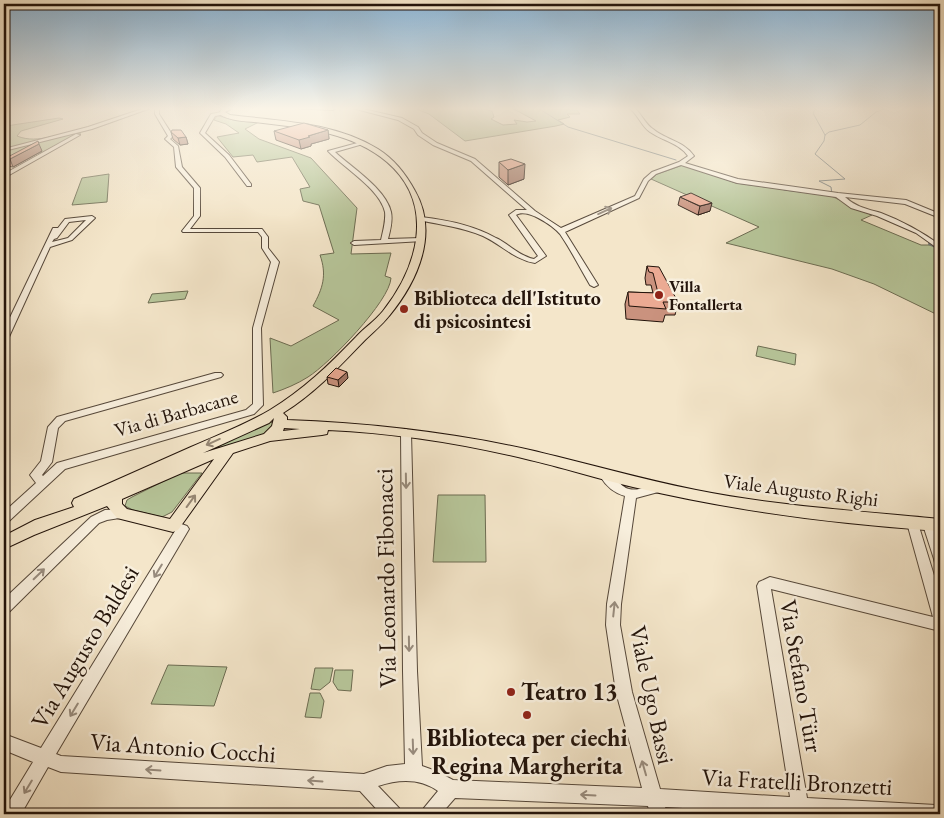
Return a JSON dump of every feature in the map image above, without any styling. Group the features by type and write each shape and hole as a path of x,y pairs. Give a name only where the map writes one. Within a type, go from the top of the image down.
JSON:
{"main road":[{"path":"269,437 277,430 282,416 300,397 371,334 371,330 406,284 414,268 421,229 413,192 389,162 366,146"},
{"path":"4,543 126,481 258,422 300,397"},
{"name":"Viale Augusto Righi","path":"258,422 270,419 279,424 406,433 511,450 658,488 770,508 935,525"},
{"name":"Viale Augusto Righi","path":"69,511 114,497 196,460 229,448 269,437 351,429"},
{"path":"126,481 114,497 115,508 122,514 178,528 229,448"}],"street":[{"path":"4,150 19,146"},
{"path":"4,176 57,146"},
{"name":"Via di Barbacane","path":"4,518 61,466 246,413 258,405 258,328 275,262 265,248 265,237 260,230 186,231 198,216 196,188 178,167 176,146"},
{"path":"216,146 227,156 249,185"},
{"path":"350,146 331,152 360,176 386,206 388,226 384,242"},
{"path":"440,146 473,160 532,212 560,231 594,285"},
{"path":"560,231 637,197 646,180 654,173 681,164 691,156 689,152 679,146"},
{"path":"681,164 736,181 838,195 901,201 940,216"},
{"path":"838,195 852,207 879,215 918,232 940,248"},
{"path":"354,243 384,242 421,229 437,221 475,230 496,240 522,258 535,261 542,256 512,215 518,211 532,212"},
{"path":"92,218 70,239 50,244 66,221 92,218"},
{"path":"4,339 50,244 55,229"},
{"path":"42,482 36,475 46,462 53,427 61,419 218,375"},
{"name":"Via Leonardo Fibonacci","path":"406,433 414,771"},
{"path":"46,462 61,466"},
{"name":"Viale Augusto Righi","path":"606,476 617,489 631,494 641,494 658,488"},
{"name":"Viale Ugo Bassi","path":"631,494 614,604 613,625 624,692 657,806"},
{"path":"69,511 98,510 122,514"},
{"path":"4,608 95,520 105,515 122,514"},
{"path":"913,523 940,618"},
{"path":"935,525 940,559"},
{"name":"Via Augusto Baldesi","path":"11,814 178,528"},
{"name":"Via Stefano Türr","path":"800,805 764,586 770,583 940,625"},
{"name":"Via Antonio Cocchi","path":"4,742 61,764 364,783"},
{"path":"393,814 364,783 392,772 414,771 432,777 451,789 430,814"},
{"name":"Via Fratelli Bronzetti","path":"451,789 657,806 800,805 936,814"}],"green space":[{"path":"4,146 55,146 41,153 22,153 4,159"},
{"path":"224,146 279,146 311,158 357,208 351,254 391,253 385,276 391,278 388,288 370,316 318,370 291,386 273,393 270,338 291,346 339,320 313,306 323,281 320,255 334,253 319,205 303,201 300,189 310,187 292,157 257,162 253,155 233,157"},
{"path":"683,165 736,183 831,196 872,215 861,220 921,245 931,245 940,249 940,316 874,284 832,269 726,243 759,227 651,179 657,174"},
{"path":"109,174 107,202 72,205 82,178"},
{"path":"188,291 185,299 148,303 152,294"},
{"path":"758,346 796,354 795,365 756,356"},
{"path":"269,421 274,424 266,434 125,484"},
{"path":"180,473 202,473 172,512 162,517 133,510 125,506 127,500 132,497"},
{"path":"438,495 485,495 486,562 433,562"},
{"path":"168,665 227,667 214,706 151,704"},
{"path":"315,668 333,668 330,682 320,690 311,689"},
{"path":"335,670 353,670 351,691 338,690 333,682"},
{"path":"310,693 320,693 324,701 321,718 305,717"}],"building":[{"path":"28,146 35,146 10,159 4,159"},
{"path":"511,159 525,164 508,170 499,162"},
{"path":"691,193 712,203 700,206 680,197"},
{"path":"647,266 659,267 678,302 663,302 666,309 629,306 628,292 658,293 653,273 649,272"},
{"path":"336,368 347,372 338,380 327,377"}],"waterway":[{"path":"631,146 676,160"},
{"path":"820,146 815,154 845,179 819,181 831,187 832,195"},
{"path":"735,182 754,185"},
{"path":"784,190 816,194"},
{"path":"838,198 849,206"},
{"path":"917,233 932,245"},
{"path":"929,244 940,249"}],"place":[{"name":"Villa Fontallerta","path":"659,295"},
{"name":"Biblioteca dell'Istituto di psicosintesi","path":"404,309"},
{"name":"Teatro 13","path":"511,692"},
{"name":"Biblioteca per ciechi Regina Margherita","path":"527,715"}]}
